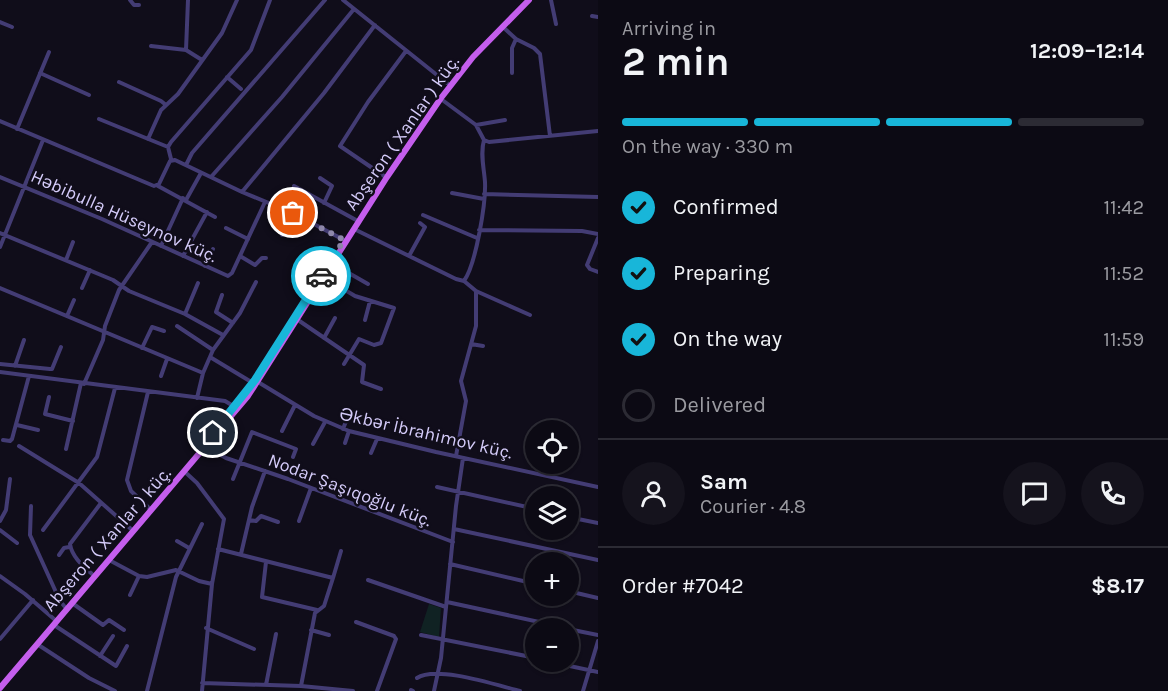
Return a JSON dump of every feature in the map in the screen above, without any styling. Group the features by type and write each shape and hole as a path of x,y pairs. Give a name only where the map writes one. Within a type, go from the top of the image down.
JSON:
{"main road":[{"path":"0,682 236,408 255,383 384,176 448,84 471,53 524,0"},
{"name":"Abşeron ( Xanlar ) küç.","path":"255,383 298,320 448,84 529,0"},
{"name":"Abşeron ( Xanlar ) küç.","path":"1,689 54,622 185,472 236,408"}],"street":[{"path":"130,0 134,5 139,5"},
{"path":"186,50 188,0"},
{"path":"148,139 159,115 222,33 237,0"},
{"path":"168,147 253,47 270,0"},
{"path":"186,165 192,153 243,92 325,0"},
{"path":"342,0 448,84"},
{"path":"551,0 556,24"},
{"path":"210,177 282,97 354,9"},
{"path":"592,16 598,17"},
{"path":"0,22 12,27"},
{"path":"242,192 324,93 375,25"},
{"path":"502,27 540,54 550,136"},
{"path":"512,73 512,48 516,39"},
{"path":"151,46 186,50 202,60"},
{"path":"384,176 340,146 368,102 406,51"},
{"path":"17,129 49,52"},
{"path":"40,73 89,95"},
{"path":"227,77 241,89"},
{"path":"119,82 166,105"},
{"path":"441,98 476,125 484,140 482,150 484,196 479,230 464,281"},
{"path":"99,119 168,147"},
{"path":"476,125 505,120"},
{"path":"0,121 158,186 215,218"},
{"path":"484,140 492,142 598,131"},
{"path":"0,247 43,140"},
{"path":"158,186 171,159 168,147"},
{"path":"171,159 293,213 344,240"},
{"path":"161,246 184,199 201,172"},
{"name":"Həbibulla Hüseynov küç.","path":"0,177 229,276 266,202"},
{"path":"320,178 332,186 324,203"},
{"path":"294,186 356,220"},
{"path":"452,193 484,196 598,197"},
{"path":"183,256 207,212"},
{"path":"282,235 293,213"},
{"path":"423,215 477,238"},
{"path":"409,256 424,228 420,223"},
{"path":"226,228 248,239"},
{"path":"354,229 464,281 476,291 530,315"},
{"path":"479,230 582,231 598,236 587,265 598,272"},
{"path":"0,232 117,282 223,335"},
{"path":"66,260 73,242"},
{"path":"66,449 82,383 103,340 121,286 132,274 152,242"},
{"path":"205,266 213,249"},
{"path":"240,256 257,265 262,258 266,258"},
{"path":"333,264 368,284"},
{"path":"82,288 90,270"},
{"path":"324,278 352,295 394,308 381,344 374,345 359,339 344,364"},
{"path":"185,314 198,282"},
{"path":"197,398 203,373 213,350 233,323 256,282"},
{"path":"0,288 203,373"},
{"path":"456,456 466,401 461,381 477,320 476,291"},
{"path":"222,295 216,312 233,323"},
{"path":"67,316 74,300"},
{"path":"365,320 370,301"},
{"path":"324,338 335,318"},
{"path":"298,320 365,367 362,382 381,389"},
{"path":"177,326 213,350"},
{"path":"142,348 152,327 164,331"},
{"path":"15,366 24,340"},
{"path":"471,344 483,346"},
{"path":"0,364 52,369 61,347"},
{"name":"Əkbər İbrahimov küç.","path":"210,357 325,422 343,429 377,439 598,487"},
{"path":"161,376 167,359"},
{"path":"0,372 225,401 236,408"},
{"path":"3,440 12,441 29,376"},
{"path":"43,530 80,483 99,452 115,388"},
{"path":"148,392 127,480 131,491 149,508"},
{"path":"49,397 45,414 73,421"},
{"path":"282,431 296,405"},
{"path":"343,429 350,411"},
{"path":"313,444 325,422"},
{"path":"17,425 38,430"},
{"path":"345,443 349,431"},
{"path":"233,479 252,432 296,448 293,457"},
{"path":"370,453 377,439"},
{"path":"19,446 80,483 130,530"},
{"name":"Nodar Şaşıqoğlu küç.","path":"206,447 221,456 453,542"},
{"path":"434,691 439,674 463,458"},
{"path":"241,554 265,471"},
{"path":"185,472 223,517 206,628 202,691"},
{"path":"0,521 6,510 10,479"},
{"path":"437,487 525,507"},
{"path":"299,521 311,488"},
{"path":"59,555 64,548 69,547 101,503"},
{"path":"31,506 30,535 60,601 65,607"},
{"path":"249,520 255,521 261,516 278,522"},
{"path":"579,519 598,523"},
{"path":"147,691 179,571 202,524"},
{"path":"454,529 598,560"},
{"path":"0,530 17,543"},
{"path":"177,541 189,548"},
{"path":"69,547 92,574"},
{"path":"218,549 333,578"},
{"path":"301,686 311,630 317,610 324,606 341,551"},
{"path":"110,560 139,576 179,571 199,581 212,584"},
{"path":"266,562 262,597 266,600 317,610"},
{"path":"450,564 525,581"},
{"path":"0,576 33,600 54,622 116,666 127,646"},
{"path":"130,595 139,576"},
{"path":"368,580 446,604 525,620"},
{"path":"579,594 598,598"},
{"path":"0,639 33,600"},
{"path":"72,603 103,625 109,620 124,630"},
{"path":"356,622 394,636 396,639 377,691"},
{"path":"206,628 254,649"},
{"path":"311,630 329,634"},
{"path":"579,631 598,635"},
{"path":"266,685 276,634"},
{"path":"421,635 525,656"},
{"path":"100,656 113,636"},
{"path":"583,691 598,641"},
{"path":"37,644 89,678 115,691"},
{"path":"579,668 598,672"},
{"path":"417,678 423,674 447,674 520,691"},
{"path":"202,683 301,686 353,691"}],"shaded area":[{"path":"429,604 441,608 439,637 420,632"}],"way so far":[{"path":"293,213 344,240 321,276"}],"route":[{"path":"213,433 255,380 321,276"}]}
